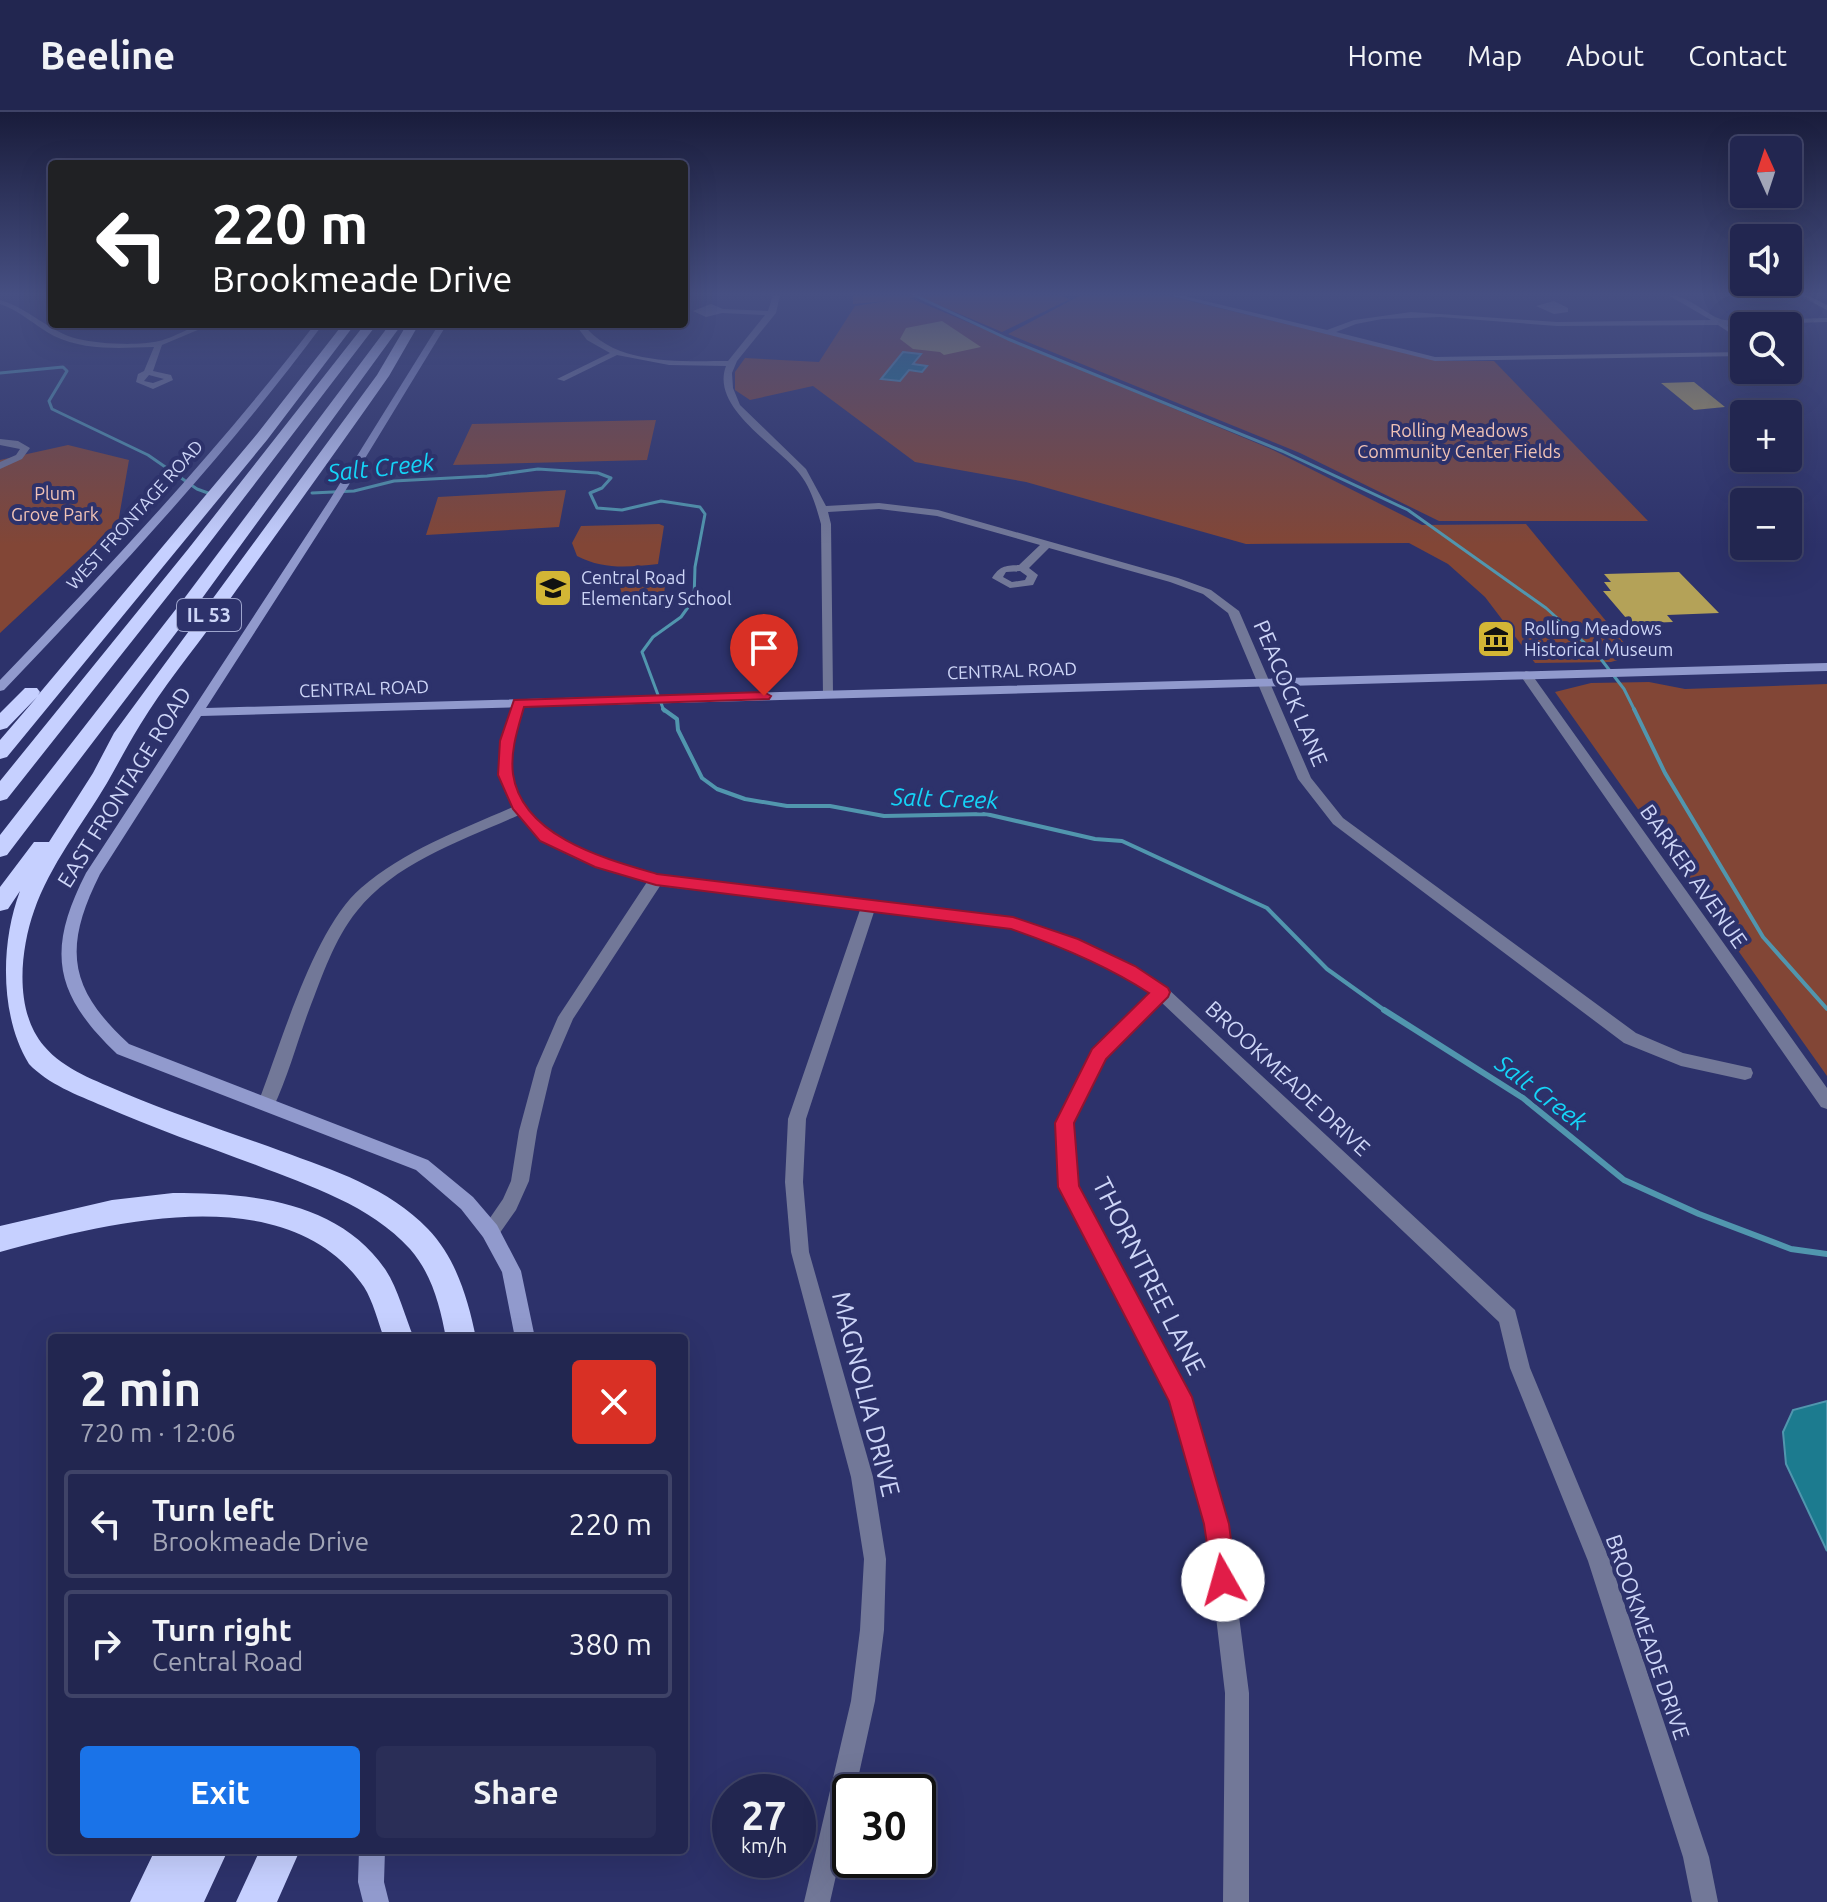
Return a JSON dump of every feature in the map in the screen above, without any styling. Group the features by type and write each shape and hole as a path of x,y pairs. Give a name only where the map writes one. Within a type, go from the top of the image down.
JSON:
{"highway":[{"path":"0,753 307,379"},
{"name":"IL 53","path":"0,794 329,379"},
{"name":"IL 53","path":"0,850 189,604 356,379"},
{"name":"IL 53","path":"0,903 381,379"},
{"path":"0,724 157,560"},
{"path":"131,723 40,874 13,945 10,981 17,1018 32,1050 49,1065 81,1084 124,1104 323,1179 381,1208 420,1240 438,1266 452,1295 460,1334"},
{"path":"0,1239 124,1208 178,1203 258,1208 333,1237 352,1252 371,1270 384,1293 393,1311 398,1334"},
{"path":"150,1902 174,1854"},
{"path":"183,1902 206,1854"},
{"path":"256,1902 278,1854"}],"street":[{"name":"WEST FRONTAGE ROAD","path":"1,686 177,497 279,379"},
{"name":"EAST FRONTAGE ROAD","path":"410,379 83,891 69,930 68,971 83,1007 123,1049 422,1165 467,1203 490,1231 511,1271 524,1334"},
{"path":"727,379 729,395 736,406 797,461 824,509 827,694"},
{"path":"0,442 15,443 25,448 19,457 0,466"},
{"name":"PEACOCK LANE","path":"824,509 879,506 920,510 1174,580 1218,599 1233,611 1305,779 1338,821 1630,1038 1681,1059 1745,1073"},
{"path":"1022,568 1047,544"},
{"name":"CENTRAL ROAD","path":"197,712 1827,667"},
{"name":"BARKER AVENUE","path":"1526,675 1827,1102"},
{"name":"BROOKMEADE DRIVE","path":"519,703 507,741 506,775 521,809 546,837 601,863 656,880 1013,923 1071,944 1129,971 1161,992 1508,1317 1520,1368 1599,1561 1696,1857 1705,1902"},
{"path":"267,1103 331,940 347,912 364,893 414,858 521,809"},
{"path":"490,1231 510,1204 520,1181 528,1131 544,1068 566,1017 656,880"},
{"name":"MAGNOLIA DRIVE","path":"817,1902 863,1701 872,1630 875,1559 859,1462 800,1252 794,1182 797,1119 868,907"},
{"name":"THORNTREE LANE","path":"1161,992 1099,1054 1064,1123 1069,1187 1180,1397 1216,1524 1237,1693 1236,1902"},
{"path":"372,1854 371,1882 376,1902"}],"green space":[{"path":"735,379 1102,379 1273,450 1422,525 1526,524 1634,655 1611,662 1535,663 1485,597 1448,564 1409,543 1246,544 1026,482 915,462 813,386 750,400 735,390"},
{"name":"Rolling Meadows Community Center Fields","path":"1117,379 1511,379 1648,521 1439,521 1300,453"},
{"path":"656,420 647,460 453,465 472,424"},
{"name":"Plum Grove Park","path":"68,445 129,460 118,523 0,633 0,460"},
{"path":"566,490 559,527 426,535 438,497"},
{"path":"581,526 664,526 658,564 597,564 577,556 572,543"},
{"path":"665,579 664,602 645,603 622,594 619,584 626,580"},
{"path":"1649,682 1685,689 1827,684 1827,1076 1555,692 1591,683"}],"shaded area":[{"path":"1827,1401 1827,1551 1786,1464 1783,1432 1793,1410"}],"building":[{"path":"1694,382 1725,407 1694,410 1661,383"},
{"path":"1679,572 1719,613 1667,615 1673,622 1648,623 1656,632 1638,632 1603,591 1611,591 1604,582 1611,582 1604,574"}],"waterway":[{"name":"Salt Creek","path":"62,379 49,401 52,409 148,455 197,489 208,493"},
{"path":"1105,379 1282,451 1408,510 1546,608 1597,654 1624,689 1634,709"},
{"name":"Salt Creek","path":"312,493 354,491 394,481 487,476 538,469 598,473 611,478 602,488 590,493 597,508 622,510 661,501 700,507 705,514 695,567 694,599 681,617 653,637 642,652 663,709"},
{"name":"Salt Creek","path":"663,709 677,719 678,730 702,778 717,789 745,799 787,806 830,806 884,816 986,814 1095,839 1122,841 1267,908 1327,969 1386,1011"},
{"path":"1634,709 1665,773 1763,937 1827,1009"},
{"name":"Salt Creek","path":"1386,1011 1523,1098 1624,1180 1699,1214 1791,1249 1827,1254"}],"place":[{"name":"Central Road Elementary School","path":"553,588"},
{"name":"Rolling Meadows Historical Museum","path":"1496,639"}],"route":[{"path":"764,696 519,703 507,741 506,775 521,809 546,837 601,863 656,880 1013,923 1071,944 1129,971 1161,992 1099,1054 1064,1123 1069,1187 1180,1397 1216,1524 1223,1580"}]}
